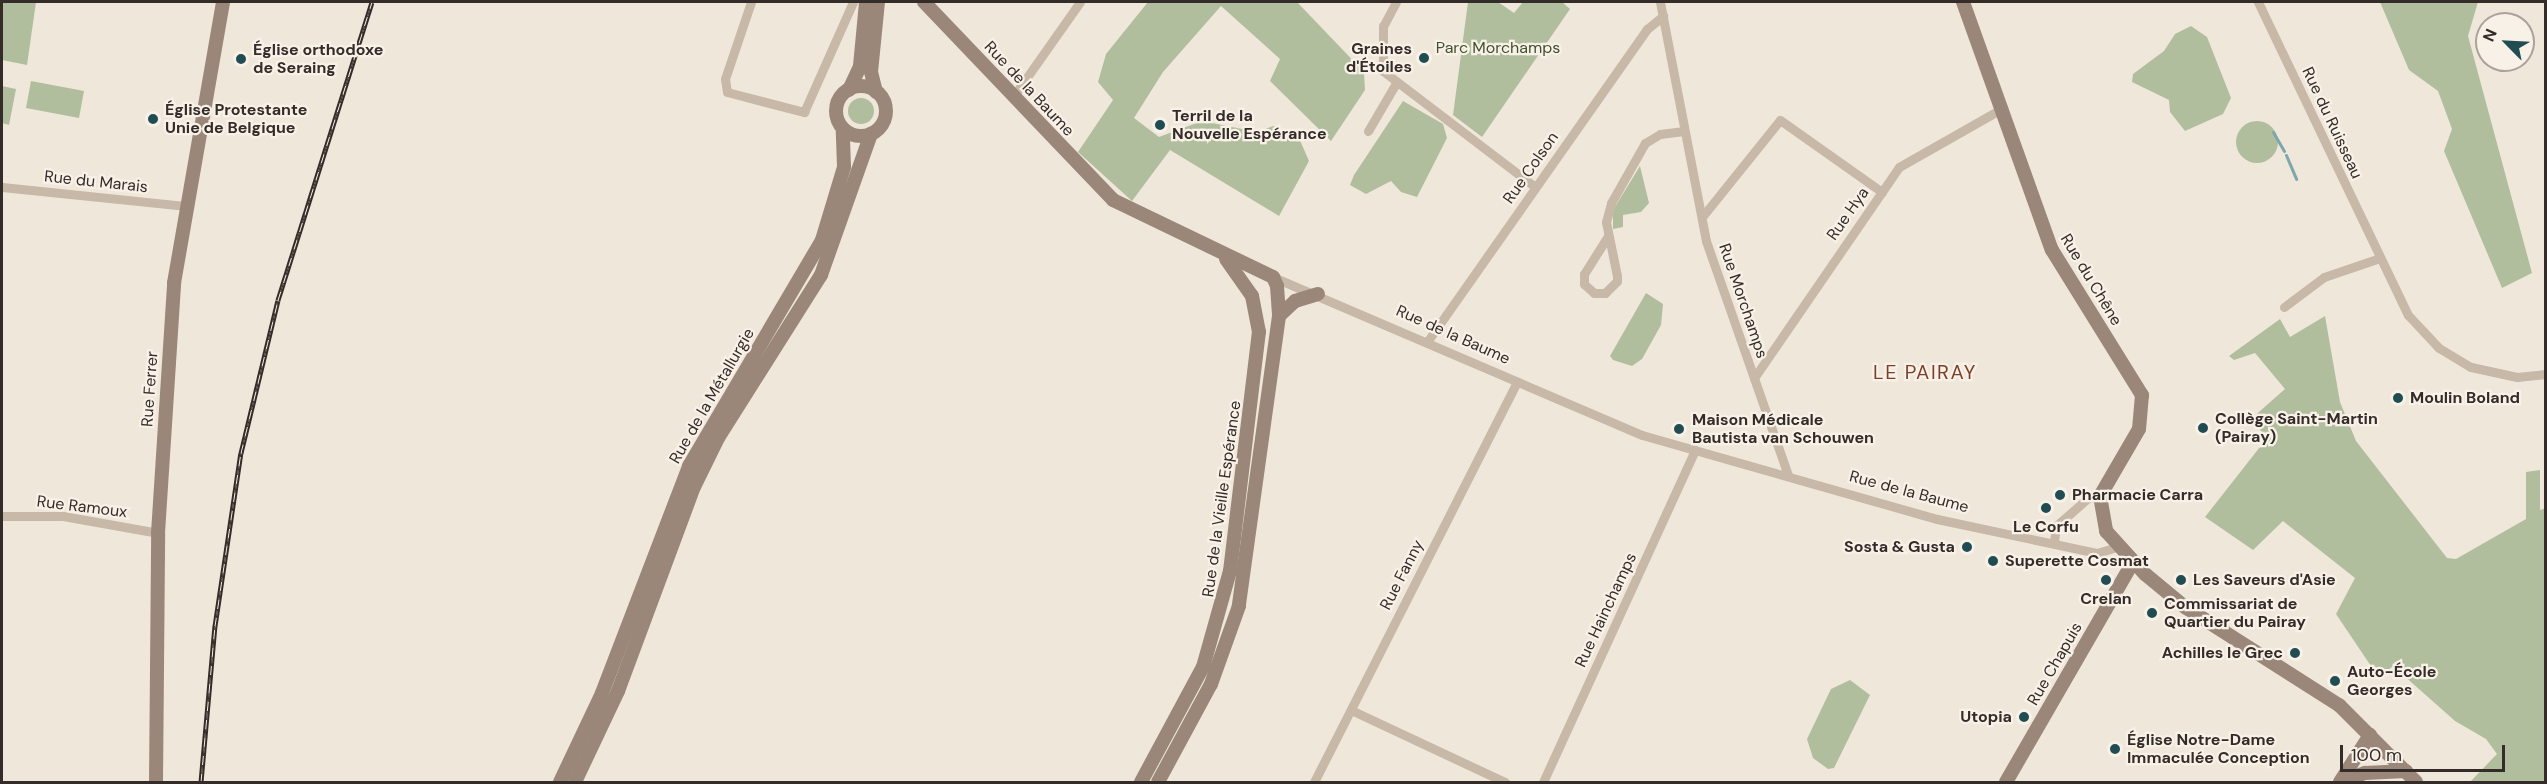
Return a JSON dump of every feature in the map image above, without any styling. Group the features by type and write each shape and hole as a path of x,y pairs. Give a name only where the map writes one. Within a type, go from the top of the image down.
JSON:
{"street":[{"name":"Rue Ferrer","path":"156,783 158,533 174,283 223,2"},
{"path":"751,2 725,79 727,92 800,111 810,107 853,2"},
{"name":"Rue de la Métallurgie","path":"560,783 602,693 689,466 822,240 844,167 843,129 836,110 849,90 860,66 867,2"},
{"name":"Rue de la Métallurgie","path":"575,783 618,691 703,467 821,275 871,134 885,115 871,72 878,2"},
{"name":"Rue de la Baume","path":"924,2 1113,200 1273,277 1318,294 1642,435 1938,519 2103,553 2120,546"},
{"path":"1013,97 1080,2"},
{"path":"1396,2 1384,21 1383,71 1535,187"},
{"name":"Rue Morchamps","path":"1660,2 1702,217 1788,476"},
{"name":"Rue du Chêne","path":"1963,2 2003,108 2052,250 2142,395 2139,429 2100,496"},
{"name":"Rue du Ruisseau","path":"2258,2 2408,315 2439,348 2487,372 2546,374"},
{"name":"Rue Colson","path":"1427,342 1647,29 1663,16"},
{"path":"1368,131 1396,83"},
{"path":"849,90 876,92"},
{"name":"Rue Hya","path":"1754,378 1899,167 2003,108"},
{"path":"1702,217 1780,120 1882,192"},
{"path":"843,129 871,134"},
{"path":"1608,236 1584,274 1584,284 1594,293 1605,293 1617,281 1608,236 1607,209 1643,147 1655,136 1684,132"},
{"name":"Rue du Marais","path":"2,187 187,206"},
{"name":"Rue de la Vieille Espérance","path":"1141,783 1203,667 1230,571 1259,324 1248,287 1218,251"},
{"path":"2284,308 2324,277 2380,258"},
{"name":"Rue de la Vieille Espérance","path":"1158,783 1211,684 1235,621 1279,316 1273,277"},
{"path":"1279,316 1295,301 1318,294"},
{"name":"Rue Fanny","path":"1314,783 1517,381"},
{"name":"Rue Hainchamps","path":"1543,783 1695,450"},
{"path":"2054,542 2056,526 2088,498 2100,496 2103,523 2133,562 2192,612 2316,687 2370,735 2416,783"},
{"name":"Rue Ramoux","path":"2,516 63,516 158,533"},
{"name":"Rue Chapuis","path":"2006,783 2133,562"},
{"path":"1351,710 1505,783"},
{"path":"2341,783 2370,735"},
{"path":"2341,783 2365,773 2406,771"}],"green space":[{"path":"2,2 36,2 27,65 2,60"},
{"path":"1148,2 1297,2 1364,72 1365,90 1331,141 1270,81 1280,59 1221,6 1163,72 1134,118 1159,137 1202,121 1257,132 1273,126 1298,136 1309,161 1279,216 1170,150 1132,201 1078,152 1113,100 1098,82 1106,54"},
{"name":"Parc Morchamps","path":"1468,2 1498,2 1514,13 1523,2 1562,2 1570,9 1482,137 1453,115"},
{"path":"2380,2 2478,2 2468,36 2475,62 2475,72 2478,72 2532,273 2502,288 2444,151 2452,129 2438,91 2409,70"},
{"path":"2191,26 2207,37 2231,98 2223,114 2185,131 2170,112 2169,100 2132,82 2133,74 2164,51 2175,34"},
{"path":"31,81 84,91 79,118 26,108"},
{"path":"2,86 16,89 9,125 2,123"},
{"path":"861,98 870,102 874,111 870,120 861,124 852,120 848,111 852,102"},
{"path":"1403,101 1443,124 1447,138 1417,197 1401,192 1391,181 1366,194 1350,185 1354,175"},
{"path":"2257,121 2272,127 2278,142 2272,157 2257,163 2242,157 2236,142 2242,127"},
{"path":"1640,166 1649,203 1641,212 1623,215 1623,227 1613,229 1613,210"},
{"path":"1646,293 1663,304 1661,325 1642,359 1632,366 1613,360 1610,356"},
{"path":"2325,316 2340,402 2356,441 2447,558 2456,559 2526,519 2526,472 2540,470 2540,510 2546,508 2545,782 2470,782 2497,754 2486,739 2455,721 2393,666 2379,678 2336,614 2355,578 2283,521 2253,550 2205,517 2267,438 2251,419 2285,389 2255,353 2234,360 2229,356 2280,319 2290,337"},
{"path":"1850,680 1870,695 1834,768 1828,769 1813,758 1807,739 1831,689"}],"waterway":[{"path":"2273,132 2284,151"},
{"path":"2286,155 2296,179"}],"railway":[{"path":"201,782 215,626 241,453 278,300 372,2"}],"place":[{"name":"Graines d'Étoiles","path":"1424,58"},
{"name":"Église orthodoxe de Seraing","path":"241,59"},
{"name":"Église Protestante Unie de Belgique","path":"153,119"},
{"name":"Terril de la Nouvelle Espérance","path":"1160,125"},
{"name":"Moulin Boland","path":"2398,398"},
{"name":"Collège Saint-Martin (Pairay)","path":"2203,428"},
{"name":"Maison Médicale Bautista van Schouwen","path":"1679,429"},
{"name":"Pharmacie Carra","path":"2060,495"},
{"name":"Le Corfu","path":"2046,508"},
{"name":"Sosta & Gusta","path":"1967,547"},
{"name":"Superette Cosmat","path":"1993,561"},
{"name":"Crelan","path":"2106,580"},
{"name":"Les Saveurs d'Asie","path":"2181,580"},
{"name":"Commissariat de Quartier du Pairay","path":"2152,613"},
{"name":"Achilles le Grec","path":"2295,653"},
{"name":"Auto-École Georges","path":"2335,681"},
{"name":"Utopia","path":"2024,717"},
{"name":"Église Notre-Dame Immaculée Conception","path":"2115,749"}],"district":[{"name":"LE PAIRAY","path":"1925,372"}]}
